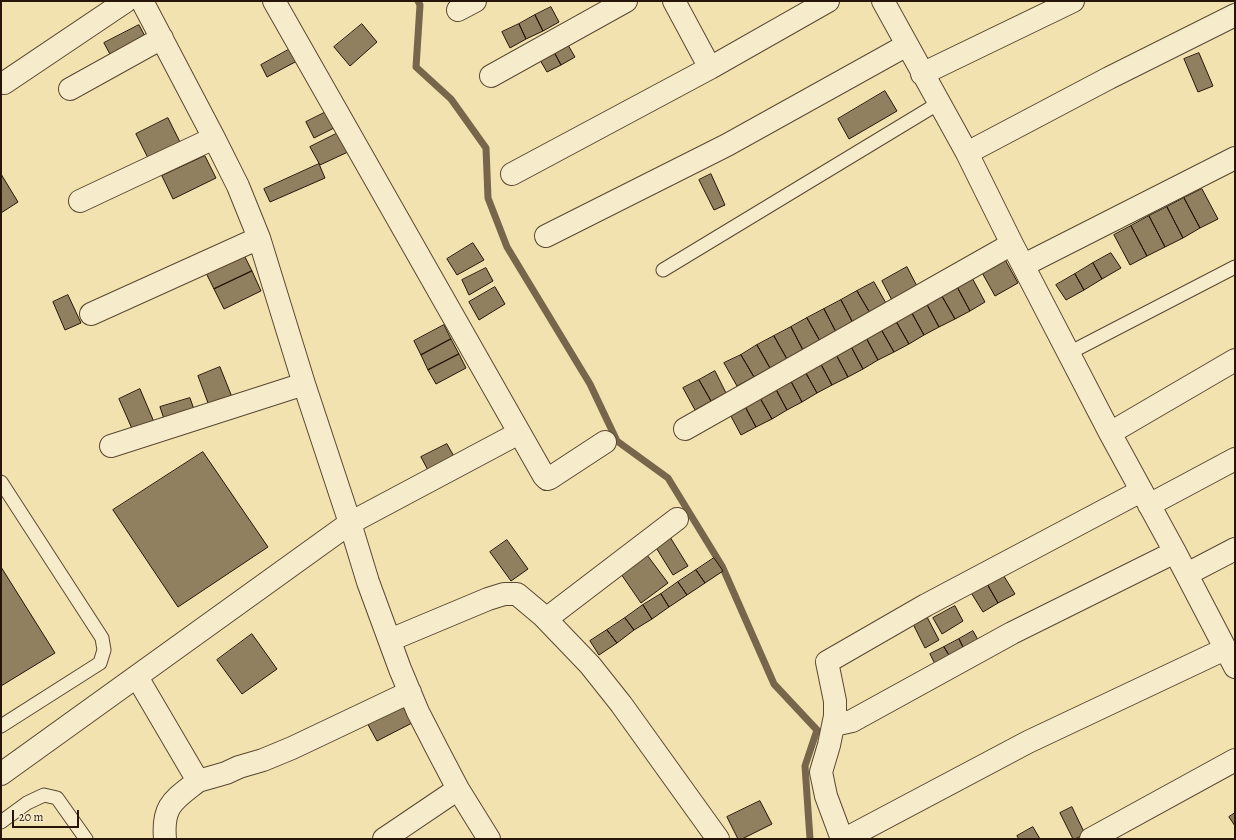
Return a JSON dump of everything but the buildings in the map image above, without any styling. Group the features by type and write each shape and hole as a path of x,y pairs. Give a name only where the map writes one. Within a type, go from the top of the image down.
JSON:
{"street":[{"path":"4,84 126,1"},
{"path":"142,1 238,186 259,238 304,384 368,582 390,640 418,712 458,789 489,839"},
{"path":"274,1 544,476 547,479 550,478 605,442"},
{"path":"491,76 626,1"},
{"path":"674,1 710,68"},
{"path":"512,174 710,68 828,1"},
{"path":"922,74 1073,1"},
{"path":"845,839 1028,742 1232,661 1187,574 1110,433 1012,244 967,153 922,74 888,3"},
{"path":"967,153 1109,78 1235,15"},
{"path":"70,89 162,38"},
{"path":"546,236 727,145 907,45"},
{"path":"80,201 214,138"},
{"path":"1024,265 1235,158"},
{"path":"91,314 259,238"},
{"path":"685,429 1012,244"},
{"path":"1110,433 1235,360"},
{"path":"111,446 304,384"},
{"path":"1,774 350,523 519,433"},
{"path":"842,839 826,796 821,772 834,725 835,701 827,662 926,605 1145,498 1235,459"},
{"path":"546,619 677,518"},
{"path":"1187,574 1235,549"},
{"path":"834,725 856,719 1012,633 1175,552"},
{"path":"390,640 488,598 504,594 517,594 546,619 590,665 617,698 718,839"},
{"path":"137,677 198,781"},
{"path":"165,839 164,827 166,813 174,800 198,781 263,760 292,748 410,692"},
{"path":"1091,839 1235,760"},
{"path":"384,839 458,789"}],"lane":[{"path":"662,270 939,103"},
{"path":"1069,353 1235,267"},
{"path":"1,482 102,638 104,650 100,663 1,726"},
{"path":"1,822 27,803 44,795 56,798 86,839"}],"waterway":[{"path":"418,1 420,5 416,67 451,99 486,148 488,198 507,247 590,384 617,441 668,478 722,566 774,684 817,730 805,766 810,839"}]}
